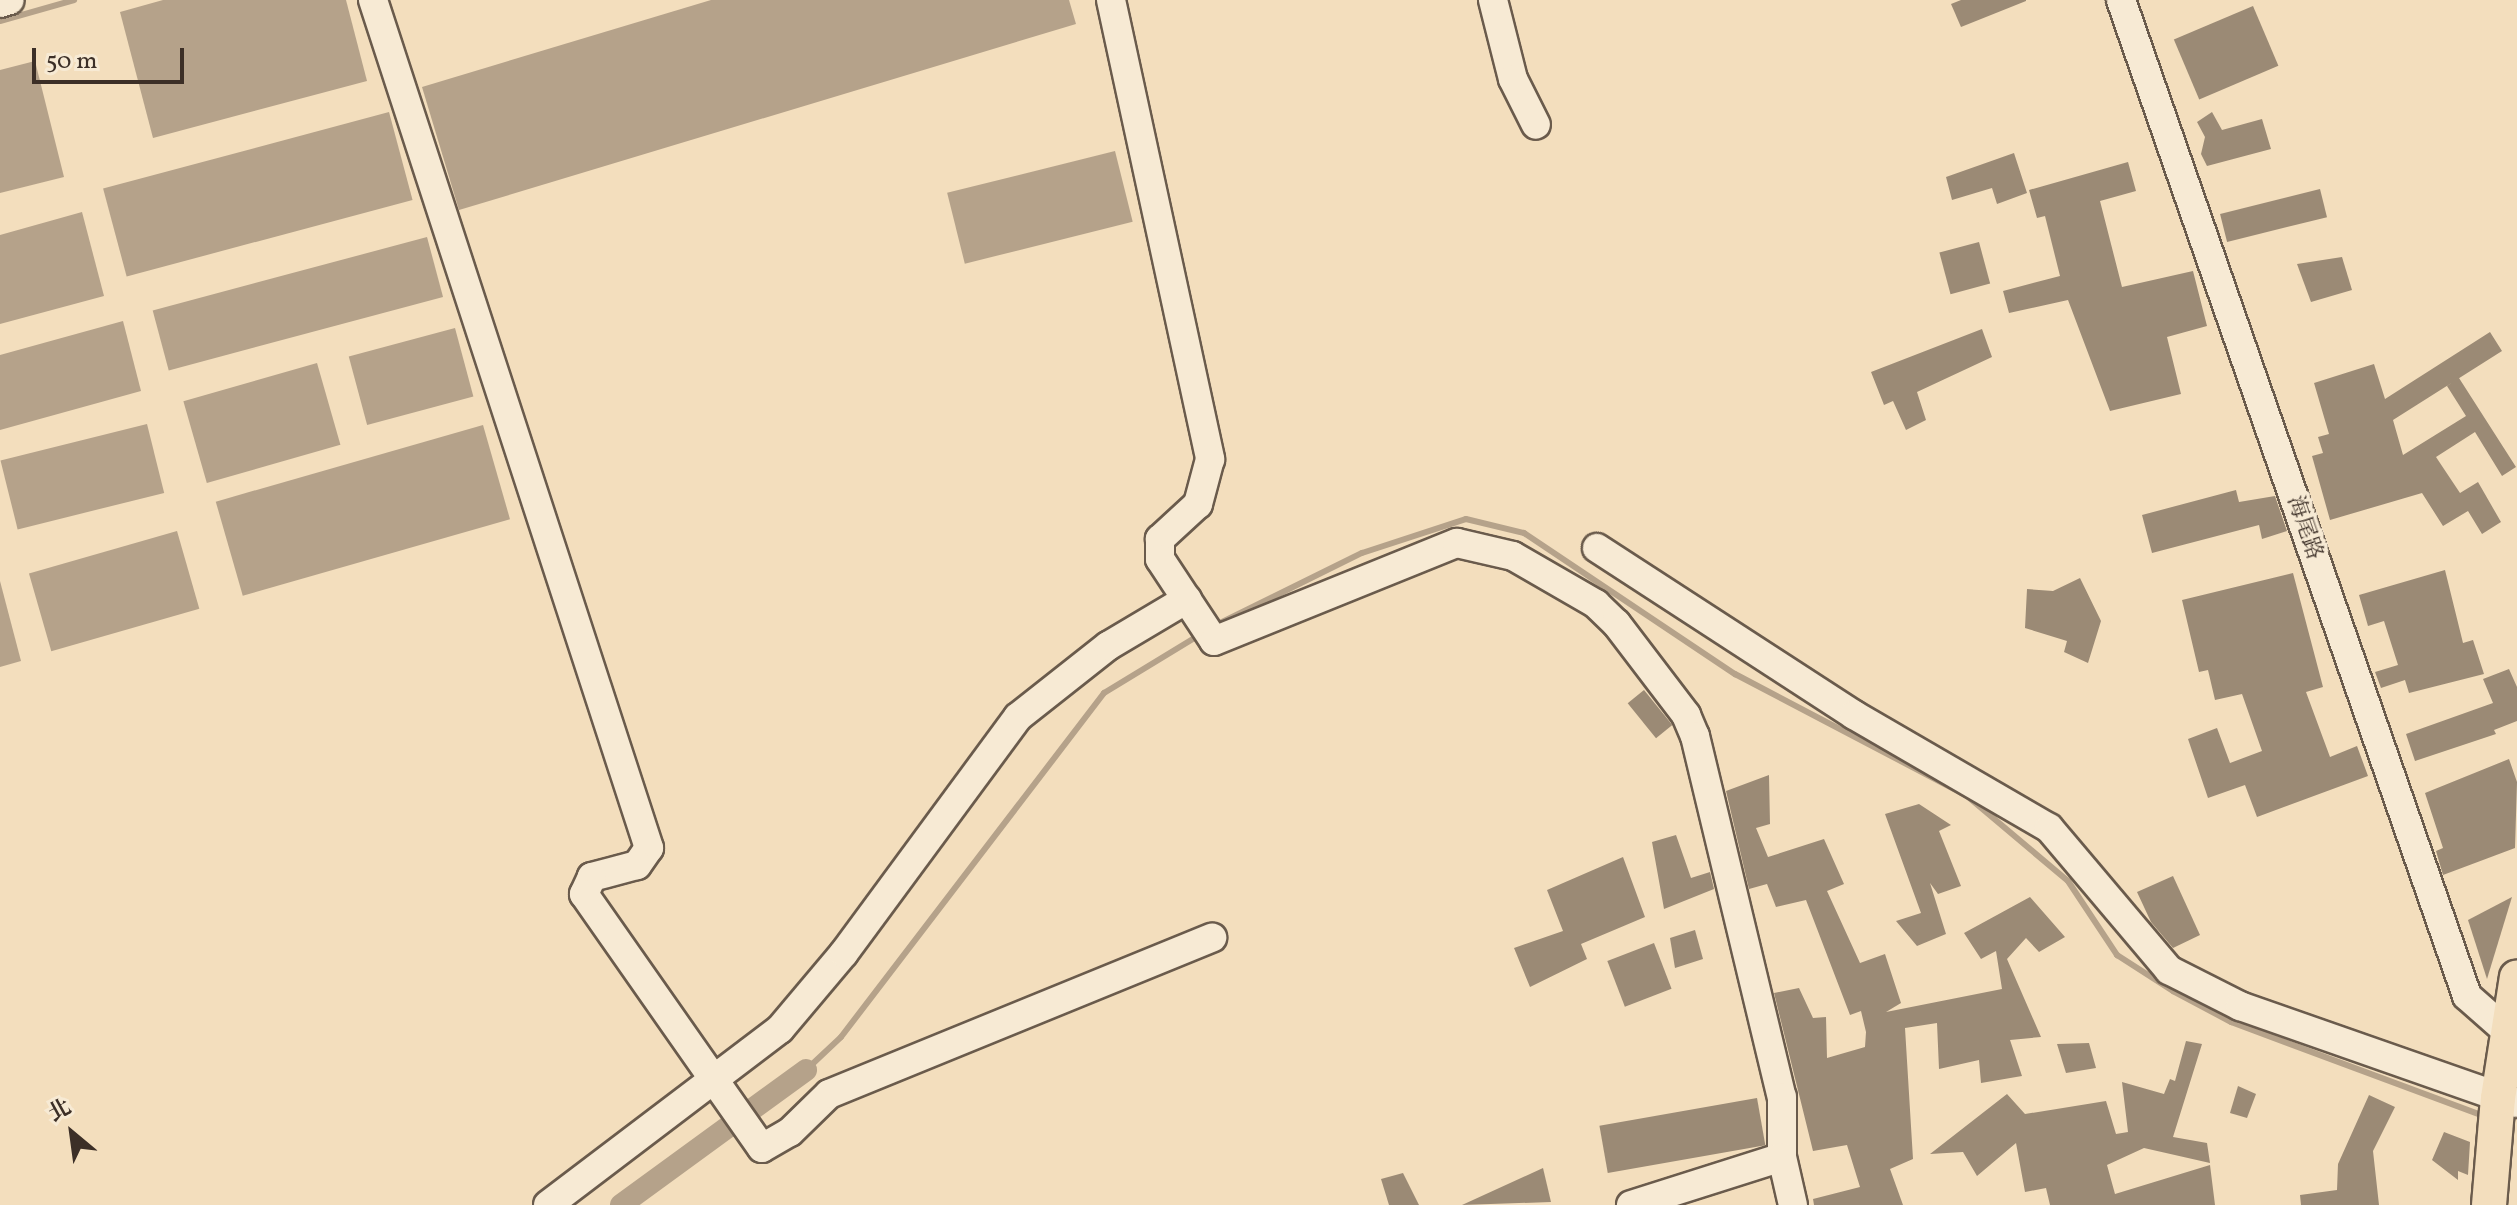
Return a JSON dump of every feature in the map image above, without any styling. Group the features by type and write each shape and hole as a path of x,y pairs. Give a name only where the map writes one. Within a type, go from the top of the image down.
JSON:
{"main road":[{"path":"2500,1190 2517,977"}],"street":[{"path":"0,3 10,0"},
{"path":"373,0 649,848 637,865 592,877 584,894 715,1088 762,1148 790,1132 829,1094 1212,938"},
{"path":"1111,0 1210,459 1198,504 1160,539 1160,559 1214,641 1229,639 1457,543 1513,556 1596,604 1686,715 1695,736 1782,1097 1782,1157 1793,1205"},
{"path":"1493,0 1513,79 1536,125"},
{"name":"海尾路","path":"2121,0 2467,996 2513,1033"},
{"path":"1597,548 1854,715 2049,828 2169,970 2240,1006 2507,1109"},
{"path":"548,1205 715,1088 780,1029 844,953 1018,717 1108,646 1191,605"},
{"path":"1631,1205 1782,1157"}],"shaded area":[{"path":"163,0 346,0 367,81 153,138 120,12"},
{"path":"711,0 1069,0 1076,24 459,210 422,87"},
{"path":"35,61 64,177 0,193 0,70"},
{"path":"389,112 413,200 127,277 103,189"},
{"path":"1115,151 1133,222 965,264 947,193"},
{"path":"82,212 104,296 0,324 0,235"},
{"path":"427,237 443,297 169,370 153,311"},
{"path":"123,321 141,391 0,430 0,355"},
{"path":"455,328 473,397 367,425 349,356"},
{"path":"317,363 340,445 207,483 183,401"},
{"path":"147,424 164,493 18,529 0,461"},
{"path":"483,425 510,519 243,596 216,502"},
{"path":"177,531 199,609 51,651 29,573"},
{"path":"0,581 21,661 0,667"}],"building":[{"path":"1961,0 2026,1 1961,27 1951,4"},
{"path":"2253,6 2278,66 2199,99 2174,40"},
{"path":"2212,112 2222,130 2262,119 2271,149 2207,166 2201,154 2205,137 2197,122"},
{"path":"2014,153 2027,193 1997,204 1992,188 1952,200 1946,177"},
{"path":"2128,162 2136,191 2100,201 2122,287 2193,271 2207,326 2167,337 2181,394 2110,411 2068,300 2009,313 2003,291 2060,276 2045,216 2037,218 2029,190"},
{"path":"2320,189 2327,217 2227,242 2220,214"},
{"path":"1979,242 1990,284 1951,294 1939,253"},
{"path":"2342,257 2352,290 2311,302 2297,264"},
{"path":"1982,329 1992,357 1917,392 1926,420 1906,430 1893,401 1884,405 1871,372"},
{"path":"2490,332 2502,351 2459,378 2516,467 2502,476 2475,432 2436,457 2460,493 2478,482 2501,522 2482,534 2468,511 2443,526 2422,493 2330,520 2312,456 2323,453 2318,437 2329,434 2314,383 2374,364 2385,399","holes":["2452,382 2447,386 2466,416 2403,455 2393,420"]},
{"path":"2236,490 2239,502 2275,496 2287,531 2262,539 2259,525 2152,553 2142,515"},
{"path":"2445,570 2463,643 2473,640 2484,674 2409,693 2405,680 2381,688 2375,672 2398,665 2384,621 2368,626 2359,595"},
{"path":"2293,573 2323,687 2306,692 2330,757 2357,746 2368,776 2257,817 2245,785 2208,798 2188,739 2217,728 2230,763 2262,751 2242,694 2215,700 2208,670 2199,672 2182,600"},
{"path":"2080,578 2101,621 2088,663 2064,652 2067,641 2025,628 2027,589 2053,591"},
{"path":"2509,669 2517,687 2517,721 2494,730 2496,734 2415,761 2406,734 2493,703 2483,679"},
{"path":"1644,690 1672,725 1656,738 1628,703"},
{"path":"2509,759 2517,782 2515,848 2443,875 2436,851 2443,848 2425,793"},
{"path":"1769,775 1770,824 1756,828 1768,857 1824,839 1844,884 1827,891 1860,963 1885,954 1901,1003 1886,1012 2002,989 1996,951 1981,959 1964,933 2030,897 2065,937 2039,952 2026,938 2007,959 2041,1037 2010,1040 2022,1076 1981,1083 1979,1060 1939,1069 1937,1023 1905,1028 1913,1159 1890,1169 1903,1205 1814,1205 1813,1199 1860,1187 1847,1145 1813,1151 1774,993 1799,988 1813,1018 1826,1017 1827,1058 1865,1047 1866,1032 1861,1011 1850,1015 1806,900 1776,907 1767,884 1749,889 1726,791"},
{"path":"1919,804 1951,825 1939,831 1961,886 1938,894 1930,883 1946,934 1917,946 1896,921 1921,913 1885,814"},
{"path":"1676,835 1691,878 1710,872 1714,889 1664,909 1652,842"},
{"path":"1623,857 1645,917 1581,944 1587,959 1530,987 1514,948 1563,931 1547,890"},
{"path":"2173,876 2200,935 2173,948 2151,922 2137,892"},
{"path":"2512,897 2487,979 2468,920"},
{"path":"1695,930 1703,959 1675,968 1670,938"},
{"path":"1654,943 1672,989 1625,1007 1607,961"},
{"path":"2186,1041 2202,1044 2173,1137 2207,1143 2210,1163 2144,1148 2107,1165 2115,1194 2210,1165 2215,1205 2050,1205 2046,1188 2025,1192 2016,1143 1977,1176 1963,1152 1930,1154 2007,1094 2025,1114 2106,1101 2116,1134 2128,1132 2122,1082 2164,1094 2170,1079 2175,1081"},
{"path":"2089,1043 2096,1068 2066,1073 2057,1044"},
{"path":"2238,1086 2256,1094 2247,1118 2230,1113"},
{"path":"2369,1095 2395,1107 2373,1151 2379,1205 2301,1205 2300,1195 2337,1190 2338,1164"},
{"path":"1757,1098 1765,1145 1608,1173 1599,1126"},
{"path":"2444,1132 2470,1142 2468,1175 2458,1171 2458,1180 2432,1160"},
{"path":"1543,1168 1551,1202 1462,1205"},
{"path":"1403,1173 1419,1205 1389,1205 1381,1179"}],"waterway":[{"path":"0,21 74,0"},
{"path":"1214,626 1362,553 1466,519 1524,533 1735,674 1967,796 2068,881 2117,955 2173,991 2231,1022 2487,1117"},
{"path":"806,1070 841,1037 1104,693 1201,634"},
{"path":"621,1205 806,1070"}]}
